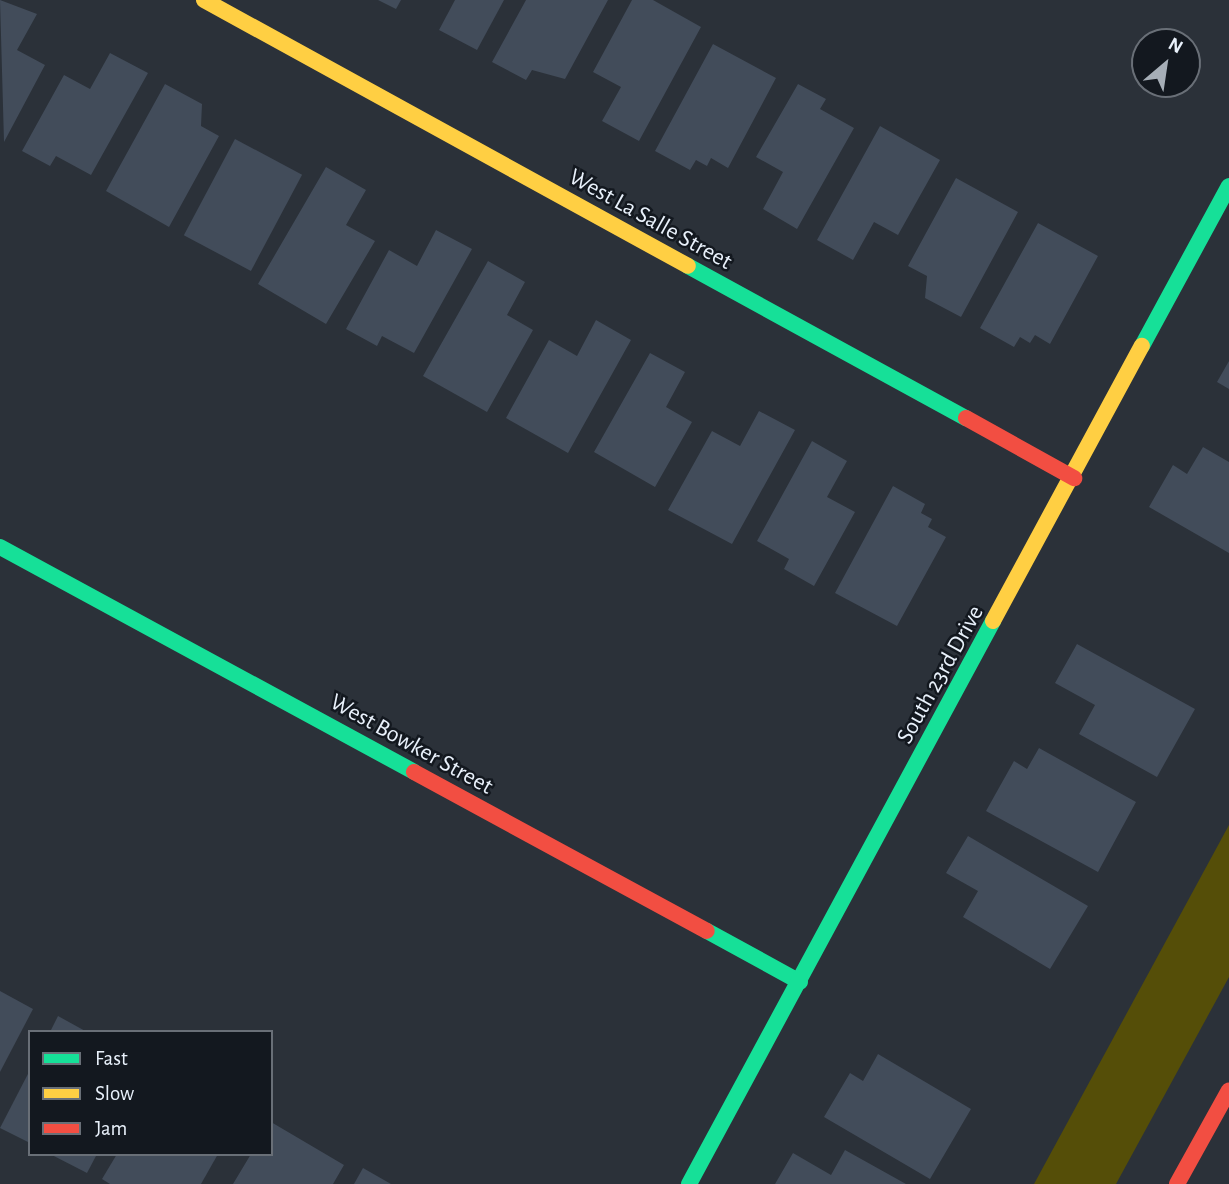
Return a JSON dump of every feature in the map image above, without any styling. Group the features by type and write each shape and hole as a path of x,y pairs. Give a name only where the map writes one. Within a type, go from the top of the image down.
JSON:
{"street":[{"name":"West La Salle Street","path":"204,0 1074,478"},
{"name":"South 23rd Drive","path":"689,1184 1074,478 1229,186"},
{"name":"West Bowker Street","path":"0,547 800,982"},
{"path":"1177,1184 1229,1090"}],"shaded area":[{"path":"1229,825 1229,977 1116,1184 1034,1184"}],"building":[{"path":"0,0 37,14 17,50 45,65 4,142"},
{"path":"378,0 401,0 396,9"},
{"path":"455,0 504,0 477,50 439,30"},
{"path":"526,0 608,0 565,79 532,70 526,80 492,62"},
{"path":"632,0 653,0 701,27 639,141 602,121 621,87 593,72"},
{"path":"713,44 776,78 728,168 711,158 707,166 696,160 690,170 655,151"},
{"path":"110,53 148,73 91,175 56,156 50,166 22,151 64,75 90,89"},
{"path":"165,84 202,104 201,126 219,136 169,227 106,191"},
{"path":"798,84 826,99 820,109 854,128 797,229 763,209 783,172 756,157"},
{"path":"880,126 940,160 898,235 874,222 853,260 817,240"},
{"path":"235,139 302,175 251,271 184,235"},
{"path":"326,167 366,190 346,225 375,241 326,324 258,284"},
{"path":"956,178 1018,212 961,317 925,298 927,276 908,266"},
{"path":"1038,223 1098,256 1050,344 1035,335 1030,343 1020,337 1014,347 980,328"},
{"path":"436,230 472,249 414,353 382,336 377,346 346,329 389,250 417,266"},
{"path":"488,261 525,282 507,315 533,330 487,412 423,376"},
{"path":"596,320 631,340 568,453 506,418 549,340 577,356"},
{"path":"650,353 685,372 666,407 692,422 655,487 594,452"},
{"path":"1229,361 1229,389 1217,382"},
{"path":"759,411 795,430 732,544 668,510 712,431 740,446"},
{"path":"812,441 847,461 827,497 855,512 814,586 784,569 789,559 757,541"},
{"path":"1203,447 1229,462 1229,553 1149,507 1173,465 1187,474"},
{"path":"893,486 925,504 921,513 932,519 928,527 946,537 897,626 835,593"},
{"path":"1077,644 1195,709 1157,777 1079,734 1095,705 1055,683"},
{"path":"1039,748 1136,802 1098,872 986,811 1014,761 1027,769"},
{"path":"968,836 1088,906 1050,969 963,917 978,891 946,873"},
{"path":"0,991 33,1009 0,1072"},
{"path":"58,1016 83,1030 51,1030"},
{"path":"878,1054 971,1109 930,1179 824,1117 850,1073 863,1081"},
{"path":"28,1074 28,1142 0,1128"},
{"path":"273,1123 344,1165 333,1184 233,1184 250,1156 273,1156"},
{"path":"845,1150 906,1184 775,1184 793,1153 831,1175"},
{"path":"54,1156 96,1156 87,1173"},
{"path":"116,1156 217,1156 201,1184 110,1184 102,1179"},
{"path":"363,1168 391,1184 354,1184"}],"traffic: fast":[{"path":"1142,346 1229,186"},
{"path":"688,266 966,418"},
{"path":"0,547 414,772"},
{"path":"689,1184 993,621"},
{"path":"707,931 800,982"}],"traffic: slow":[{"path":"204,0 688,266"},
{"path":"993,621 1142,346"}],"traffic: jam":[{"path":"966,418 1074,478"},
{"path":"414,772 707,931"},
{"path":"1177,1184 1229,1090"}]}
